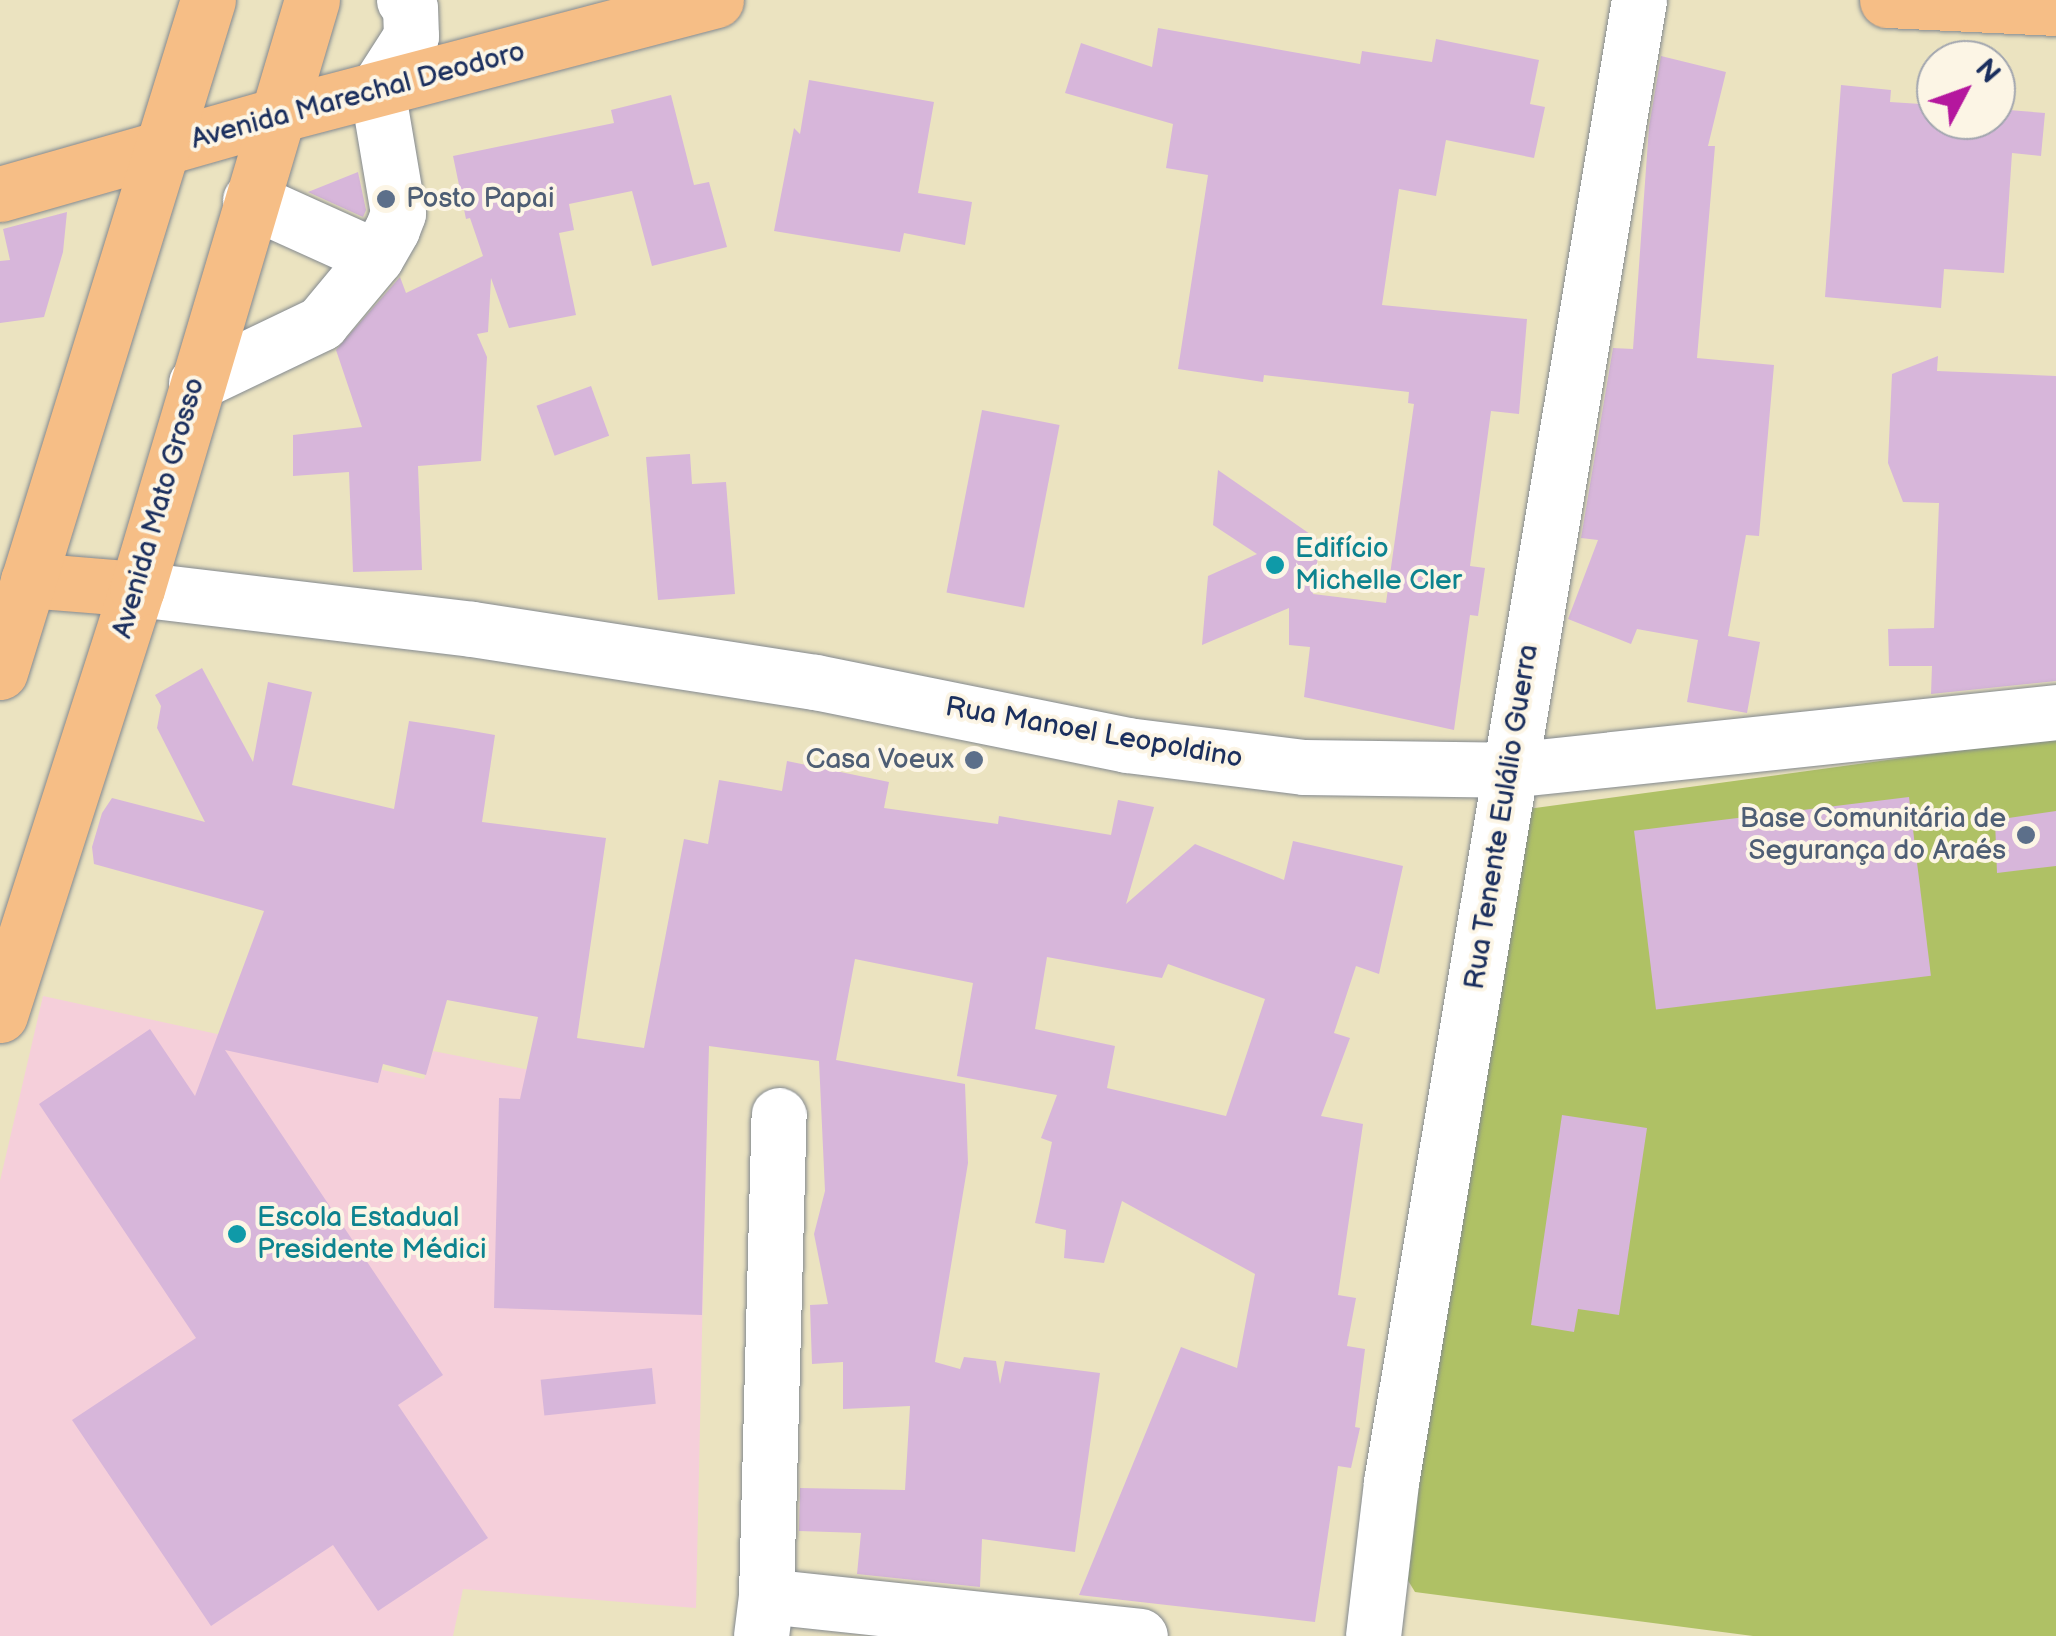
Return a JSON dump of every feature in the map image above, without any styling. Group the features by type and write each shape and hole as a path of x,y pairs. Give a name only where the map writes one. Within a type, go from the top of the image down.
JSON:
{"main road":[{"path":"0,672 208,0"},
{"name":"Avenida Mato Grosso","path":"0,1015 137,589 274,116 312,0"},
{"name":"Avenida Marechal Deodoro","path":"0,194 274,116 716,0"},
{"path":"1887,0 2056,8"},
{"path":"28,580 137,589"}],"street":[{"path":"196,383 321,323 376,258 398,214 377,89 411,36 410,8 404,0"},
{"name":"Rua Tenente Eulálio Guerra","path":"1373,1636 1391,1482 1639,0"},
{"path":"250,200 376,258"},
{"name":"Rua Manoel Leopoldino","path":"137,589 472,628 815,682 1127,745 1304,767 1509,770 2056,712"},
{"path":"779,1115 763,1616 1140,1636"}],"shaded area":[{"path":"43,996 424,1079 433,1051 707,1105 696,1608 463,1589 453,1636 0,1636 0,1181"}],"green space":[{"path":"2056,737 2056,1636 1753,1636 1415,1592 1387,1546 1521,810"}],"building":[{"path":"1158,28 1360,64 1362,51 1432,62 1436,39 1539,60 1530,104 1545,107 1534,158 1446,140 1436,196 1399,189 1382,305 1527,319 1519,414 1491,411 1470,566 1485,568 1478,616 1470,615 1454,730 1304,697 1310,647 1289,645 1289,608 1202,645 1208,576 1257,554 1213,525 1218,470 1320,541 1313,594 1386,603 1414,404 1408,403 1409,392 1264,375 1263,382 1178,369 1208,175 1166,168 1173,124 1065,93 1081,43 1152,67"},
{"path":"1661,56 1726,72 1708,146 1715,146 1697,358 1774,365 1759,536 1746,535 1728,636 1760,642 1747,713 1687,702 1698,640 1637,629 1631,644 1568,619 1598,540 1581,538 1613,348 1633,349 1649,127"},
{"path":"809,80 934,102 918,193 972,202 965,245 904,233 900,252 774,231 794,128 800,134"},
{"path":"1841,85 1891,90 1890,102 1916,104 1916,140 2016,140 2016,111 2045,113 2041,156 2012,153 2004,273 1944,269 1941,308 1825,297"},
{"path":"671,95 694,185 709,182 727,247 652,266 632,191 569,204 574,230 559,233 576,315 509,328 491,278 488,332 477,334 487,357 481,461 418,466 422,570 353,572 349,472 293,476 293,435 362,427 336,350 400,277 406,293 483,256 470,218 466,219 453,156 614,123 611,110"},
{"path":"358,172 366,210 363,217 308,192"},
{"path":"67,212 63,252 44,317 0,323 0,261 10,260 3,229"},
{"path":"1938,356 1937,371 2056,376 2056,681 1931,694 1932,666 1889,666 1888,629 1934,628 1939,503 1903,502 1888,463 1892,374"},
{"path":"591,386 609,436 555,456 536,406"},
{"path":"982,410 1060,425 1024,608 947,593"},
{"path":"690,454 692,484 726,482 735,594 658,600 646,457"},
{"path":"202,668 253,762 268,682 312,692 292,785 394,809 409,721 495,735 482,822 606,838 577,1038 644,1048 684,839 708,844 719,780 782,791 787,761 889,782 884,808 998,824 999,816 1111,835 1118,800 1154,807 1126,904 1195,844 1284,880 1293,841 1403,866 1379,974 1356,966 1334,1033 1350,1038 1321,1116 1363,1124 1338,1295 1356,1298 1347,1346 1365,1349 1355,1427 1360,1428 1351,1468 1338,1466 1315,1622 1079,1595 1181,1347 1237,1368 1255,1274 1122,1201 1104,1263 1064,1258 1066,1230 1035,1223 1052,1142 1041,1138 1057,1095 957,1076 973,983 855,959 836,1060 965,1084 968,1163 935,1362 960,1369 964,1357 996,1361 1000,1384 1005,1361 1100,1373 1075,1552 982,1539 980,1587 857,1574 861,1533 799,1531 800,1488 905,1490 910,1406 843,1409 843,1362 812,1364 810,1305 828,1304 814,1234 825,1191 819,1061 709,1046 702,1315 494,1308 499,1098 520,1099 538,1017 447,1000 426,1075 383,1064 378,1083 225,1050 443,1375 398,1405 488,1538 378,1611 333,1545 211,1626 72,1420 196,1338 39,1104 150,1029 195,1096 264,911 94,864 92,847 102,813 112,798 205,822 157,728 161,706 155,695","holes":["1047,957 1162,978 1168,964 1265,999 1226,1116 1107,1088 1115,1046 1035,1029"]},
{"path":"1909,797 1931,976 1656,1009 1634,831"},
{"name":"Base Comunitária de Segurança do Araés","path":"2056,811 2056,866 1997,873 1995,820"},
{"path":"1562,1115 1647,1128 1619,1315 1578,1309 1574,1332 1531,1325"},
{"path":"652,1368 656,1404 544,1416 541,1380"}],"place":[{"name":"Posto Papai","path":"386,199"},
{"name":"Edifício Michelle Cler","path":"1275,565"},
{"name":"Casa Voeux","path":"974,760"},
{"name":"Base Comunitária de Segurança do Araés","path":"2026,835"},
{"name":"Escola Estadual Presidente Médici","path":"237,1234"}]}
